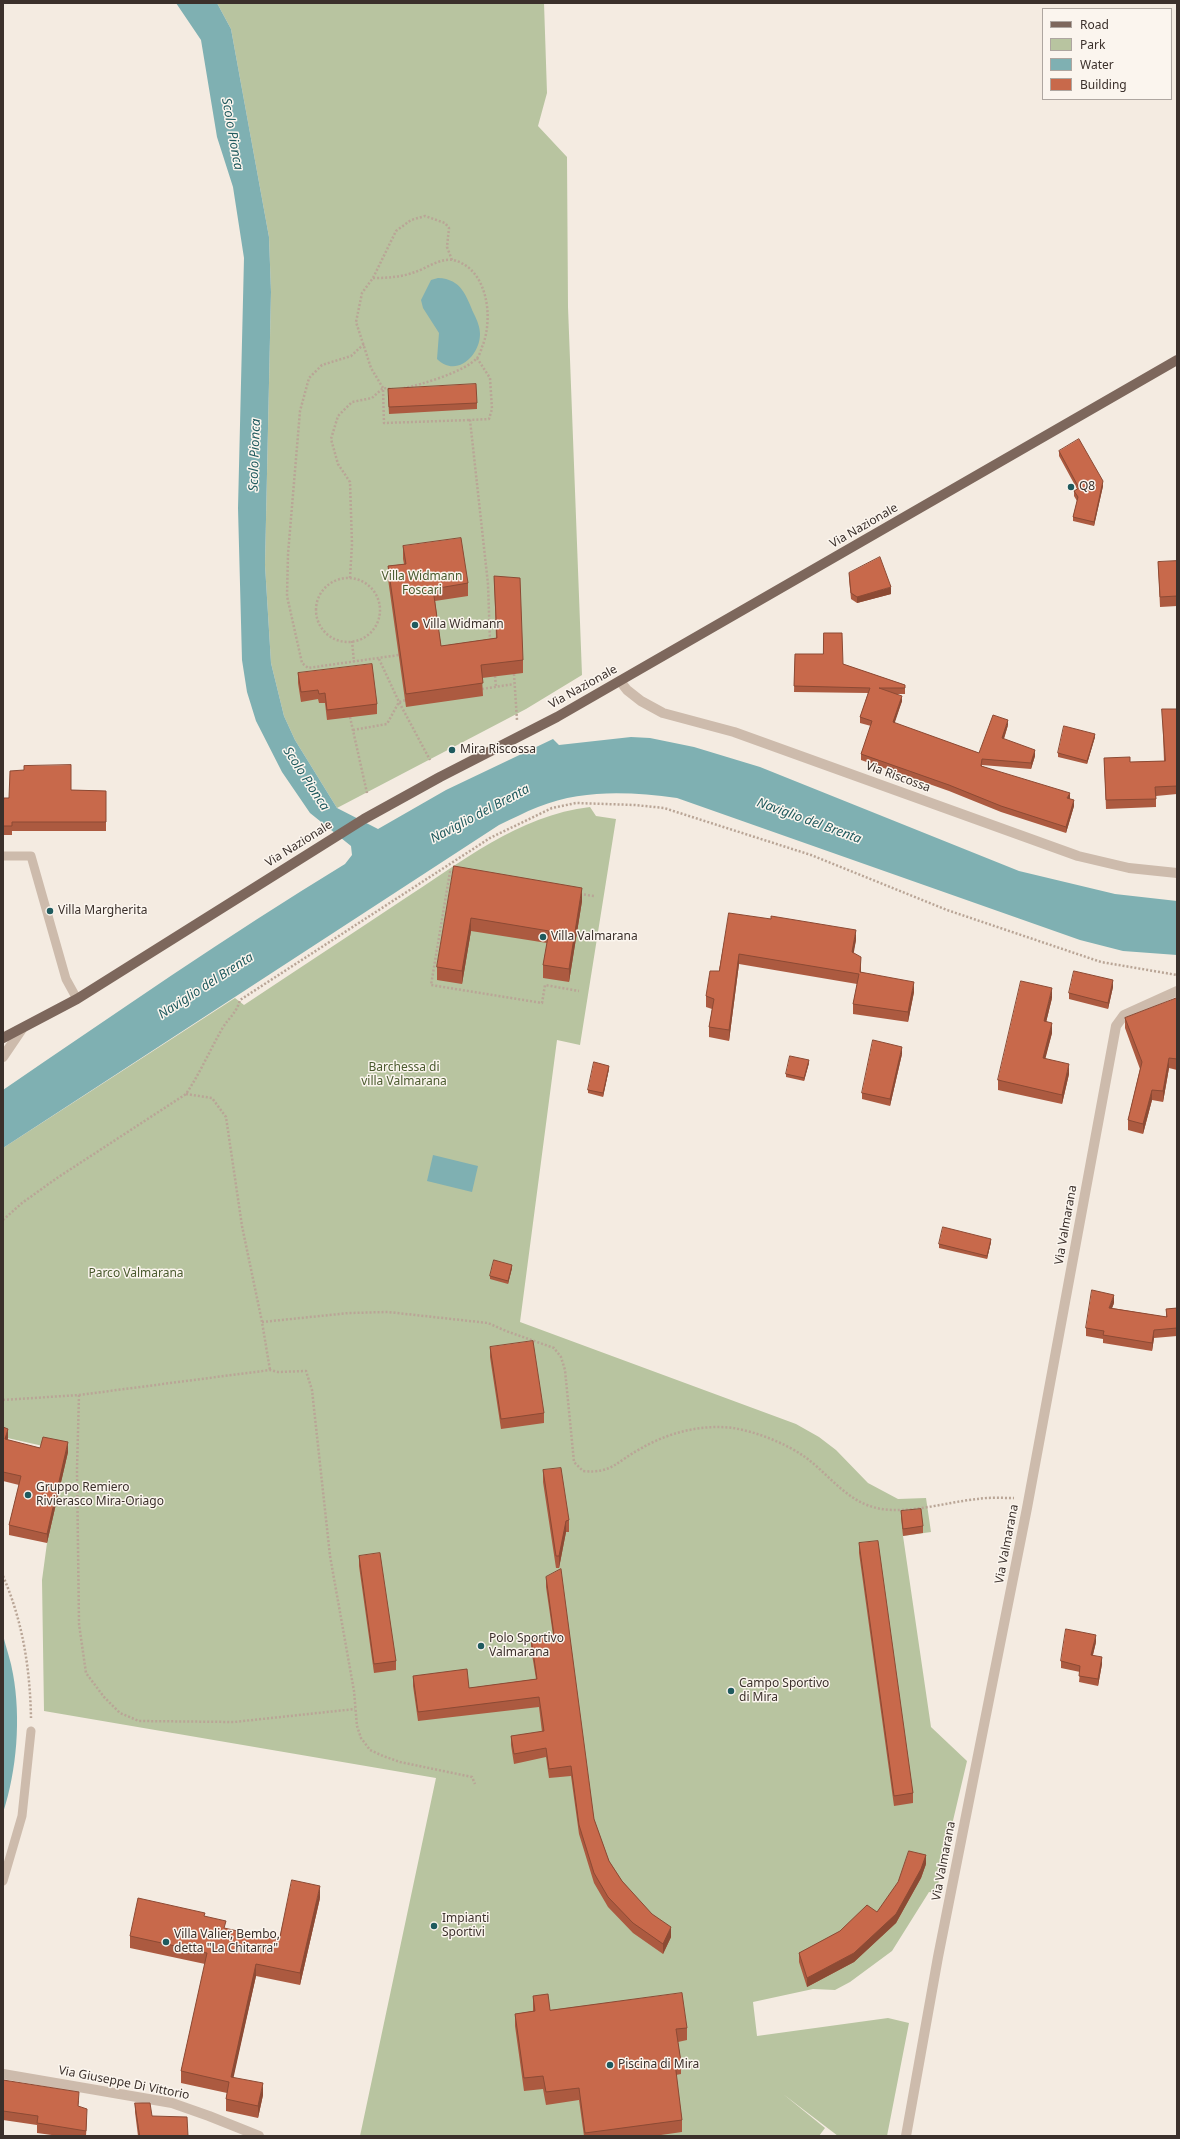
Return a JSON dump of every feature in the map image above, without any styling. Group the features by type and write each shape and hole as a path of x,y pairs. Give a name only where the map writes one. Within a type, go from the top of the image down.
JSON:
{"main road":[{"name":"Via Nazionale","path":"3,1038 77,999 364,819 620,681 1177,360"}],"street":[{"name":"Via Riscossa","path":"620,681 627,690 642,702 663,713 734,732 1078,856 1129,868 1177,873"},
{"name":"Via Valmarana","path":"906,2136 938,1957 1028,1499 1116,1026 1124,1015 1177,992"},
{"path":"3,1057 22,1029"},
{"name":"Via Giuseppe Di Vittorio","path":"3,2074 172,2103 259,2136"}],"lane":[{"path":"3,856 31,856 66,979 77,999"},
{"path":"3,1881 22,1816 31,1731"}],"path":[{"path":"452,260 447,247 449,228 445,223 425,216 411,220 396,231 373,278 362,293 356,322 371,368 383,388 384,423 489,418 492,409 490,378 477,358"},
{"path":"373,278 392,278 416,272 434,263 452,260 468,266 478,277 486,298 488,323 485,342 477,358 457,371 416,386 401,389"},
{"path":"364,344 351,356 322,365 309,378 300,411 288,554 287,596 302,664 308,668 399,655"},
{"path":"350,578 352,544 350,482 338,464 331,439 338,416 352,402 372,398 383,388 395,389"},
{"path":"470,420 488,584 491,646"},
{"path":"350,578 360,580 369,585 380,603 380,614 377,624 371,632 362,638 352,641 342,641 332,637 324,630 318,621 316,611 318,600 322,591 339,579 350,578"},
{"path":"352,641 354,662"},
{"path":"483,642 490,641"},
{"path":"379,659 398,702 430,760"},
{"path":"514,674 518,721 526,732"},
{"path":"495,676 496,687"},
{"path":"482,689 514,684"},
{"path":"353,730 387,724 398,702 406,700"},
{"path":"350,717 367,793"},
{"path":"3,1220 22,1203 57,1178 186,1094 198,1077 225,1023 236,1012 240,1000 490,838 552,808 576,803 599,803 664,808 811,855 947,910 1101,962 1177,975"},
{"path":"458,874 450,872 431,985 542,1003 545,985 579,991"},
{"path":"574,892 594,896"},
{"path":"186,1094 212,1098 226,1117 242,1226 262,1322 270,1370"},
{"path":"262,1322 349,1313 388,1312 488,1323 554,1348 561,1357 565,1370 574,1462 583,1471 595,1472 613,1468 639,1449 681,1432 705,1428 732,1428 778,1442 805,1457 839,1488 868,1505 890,1510 927,1507 978,1498 1028,1499"},
{"path":"3,1400 80,1395 270,1370 278,1372 306,1371 312,1390 330,1556 354,1691 357,1726 361,1738 370,1750 400,1762 472,1777 475,1784"},
{"path":"80,1395 77,1469 79,1624 86,1673 104,1697 120,1713 139,1721 234,1722 355,1709"},
{"path":"3,1576 22,1634 30,1678 31,1731"}],"green space":[{"name":"Villa Widmann Foscari","path":"217,3 544,3 547,93 538,126 567,157 568,307 582,675 526,709 337,808 295,740 284,716 271,663 265,565 271,292 269,237 231,29"},
{"name":"Polo Sportivo Valmarana","path":"590,807 596,816 616,819 580,1045 557,1040 520,1322 796,1424 819,1437 836,1450 868,1483 898,1499 926,1498 931,1532 903,1536 931,1727 967,1761 936,1893 929,1892 892,1951 850,1982 835,1990 813,1989 753,2002 757,2036 888,2018 909,2023 887,2136 838,2136 783,2094 825,2128 819,2136 360,2136 436,1778 44,1711 42,1580 47,1543 43,1446 3,1437 3,1148 235,998 244,1005 445,871 491,843 515,830 539,820 564,812"}],"water":[{"path":"176,3 217,3 231,29 269,237 271,292 265,565 271,663 284,716 295,740 337,808 378,829 446,790 553,739 559,745 631,737 650,738 694,747 760,767 1019,871 1115,894 1177,901 1177,955 1123,951 1080,940 677,798 624,793 573,797 538,807 499,825 3,1148 3,1090 215,946 345,864 352,855 351,846 310,813 282,772 256,721 247,692 242,660 238,508 244,258 233,187 217,137 201,40"},
{"path":"438,278 446,279 458,285 465,295 479,326 479,342 476,350 466,362 459,365 452,366 444,364 437,359 439,333 423,308 421,300 431,280"},
{"path":"433,1155 478,1166 472,1192 427,1181"},
{"path":"3,1635 13,1674 17,1708 17,1726 12,1779 3,1813"}],"building":[{"path":"476,384 477,403 389,407 388,389"},
{"path":"1079,439 1103,481 1094,522 1073,517 1078,497 1074,491 1079,488 1059,451"},
{"name":"Villa Widmann","path":"461,538 468,583 433,589 441,646 497,638 494,576 520,578 523,660 481,665 483,683 406,694 388,566 406,564 403,546"},
{"path":"880,557 891,587 857,597 851,593 849,573"},
{"path":"1177,561 1177,596 1160,597 1158,562"},
{"path":"824,633 842,633 843,664 905,685 905,688 879,688 902,696 893,722 979,753 993,715 1008,720 1002,738 1035,750 1031,763 982,759 981,766 1070,793 1067,798 1074,800 1066,827 1001,806 949,785 861,754 872,721 860,717 870,688 794,686 795,654 823,654"},
{"path":"372,664 377,704 327,710 325,693 319,694 318,690 301,692 298,673"},
{"path":"1162,709 1177,709 1177,786 1155,787 1156,799 1106,800 1104,758 1130,757 1130,762 1165,761"},
{"path":"1064,726 1095,734 1087,761 1058,753"},
{"path":"71,765 71,790 106,791 106,822 12,822 12,826 3,826 3,803 4,798 9,798 10,771 24,770 24,766"},
{"name":"Villa Valmarana","path":"454,866 582,888 569,969 543,965 549,931 471,918 462,971 437,967"},
{"path":"729,913 771,919 771,916 856,930 852,952 861,957 860,972 914,982 908,1012 853,1004 859,974 739,954 729,1030 709,1027 714,999 706,996 710,971 719,971"},
{"path":"1074,971 1113,980 1108,1003 1069,993"},
{"path":"1021,981 1052,988 1044,1021 1052,1023 1043,1058 1069,1064 1062,1095 998,1080"},
{"path":"1177,998 1177,1059 1169,1058 1163,1091 1152,1090 1143,1124 1128,1120 1142,1062 1125,1018"},
{"path":"873,1040 902,1047 890,1099 862,1093"},
{"path":"790,1056 809,1060 804,1078 786,1074"},
{"path":"594,1062 609,1066 603,1093 588,1090"},
{"path":"943,1227 991,1239 987,1256 939,1244"},
{"path":"494,1260 512,1265 508,1281 490,1276"},
{"path":"1092,1290 1114,1295 1109,1308 1167,1317 1166,1309 1177,1308 1177,1328 1154,1330 1152,1343 1103,1335 1104,1331 1086,1328"},
{"path":"533,1341 544,1413 501,1419 490,1347"},
{"path":"3,1427 8,1429 5,1439 40,1448 43,1437 68,1442 47,1534 9,1525 21,1476 3,1472"},
{"path":"561,1468 569,1520 566,1521 559,1556 556,1556 543,1470"},
{"path":"921,1509 923,1526 903,1529 901,1511"},
{"path":"878,1541 913,1793 894,1796 859,1543"},
{"path":"380,1553 396,1661 374,1664 359,1556"},
{"path":"561,1569 594,1819 609,1861 622,1881 652,1914 671,1927 663,1944 633,1923 608,1897 594,1873 579,1825 571,1766 549,1769 546,1748 514,1754 511,1736 544,1731 539,1697 418,1712 413,1676 467,1669 469,1688 537,1679 531,1638 554,1635 546,1577"},
{"path":"1066,1629 1096,1635 1091,1655 1102,1657 1098,1679 1079,1676 1080,1666 1061,1661"},
{"path":"909,1851 926,1855 921,1869 896,1914 854,1953 807,1978 799,1953 840,1931 867,1905 877,1912 898,1882"},
{"path":"292,1880 320,1886 300,1973 256,1964 231,2077 263,2083 258,2106 226,2099 229,2082 181,2071 207,1953 130,1936 138,1898 205,1913 204,1916 226,1921 224,1928 279,1940"},
{"name":"Piscina di Mira","path":"682,1993 687,2028 676,2029 681,2062 675,2063 682,2120 585,2133 579,2088 546,2092 543,2076 524,2078 515,2014 535,2011 533,1996 548,1994 550,2010"},
{"path":"3,2080 79,2092 78,2106 87,2109 86,2131 37,2123 38,2116 3,2111"},
{"path":"135,2103 150,2103 152,2116 187,2117 188,2136 140,2136"}],"place":[{"name":"Q8","path":"1071,487"},
{"name":"Villa Widmann","path":"415,625"},
{"name":"Mira Riscossa","path":"452,750"},
{"name":"Villa Margherita","path":"50,911"},
{"name":"Villa Valmarana","path":"543,937"},
{"name":"Gruppo Remiero Rivierasco Mira-Oriago","path":"28,1495"},
{"name":"Polo Sportivo Valmarana","path":"481,1646"},
{"name":"Campo Sportivo di Mira","path":"731,1691"},
{"name":"Impianti Sportivi","path":"434,1926"},
{"name":"Villa Valier, Bembo, detta \"La Chitarra\"","path":"166,1942"},
{"name":"Piscina di Mira","path":"610,2065"}],"water label":[{"name":"Scolo Pionca","path":"232,134"},
{"name":"Scolo Pionca","path":"255,455"},
{"name":"Scolo Pionca","path":"306,779"},
{"name":"Naviglio del Brenta","path":"480,814"},
{"name":"Naviglio del Brenta","path":"809,821"},
{"name":"Naviglio del Brenta","path":"206,986"}],"park label":[{"name":"Barchessa di villa Valmarana","path":"404,1075"},
{"name":"Parco Valmarana","path":"136,1274"}]}
